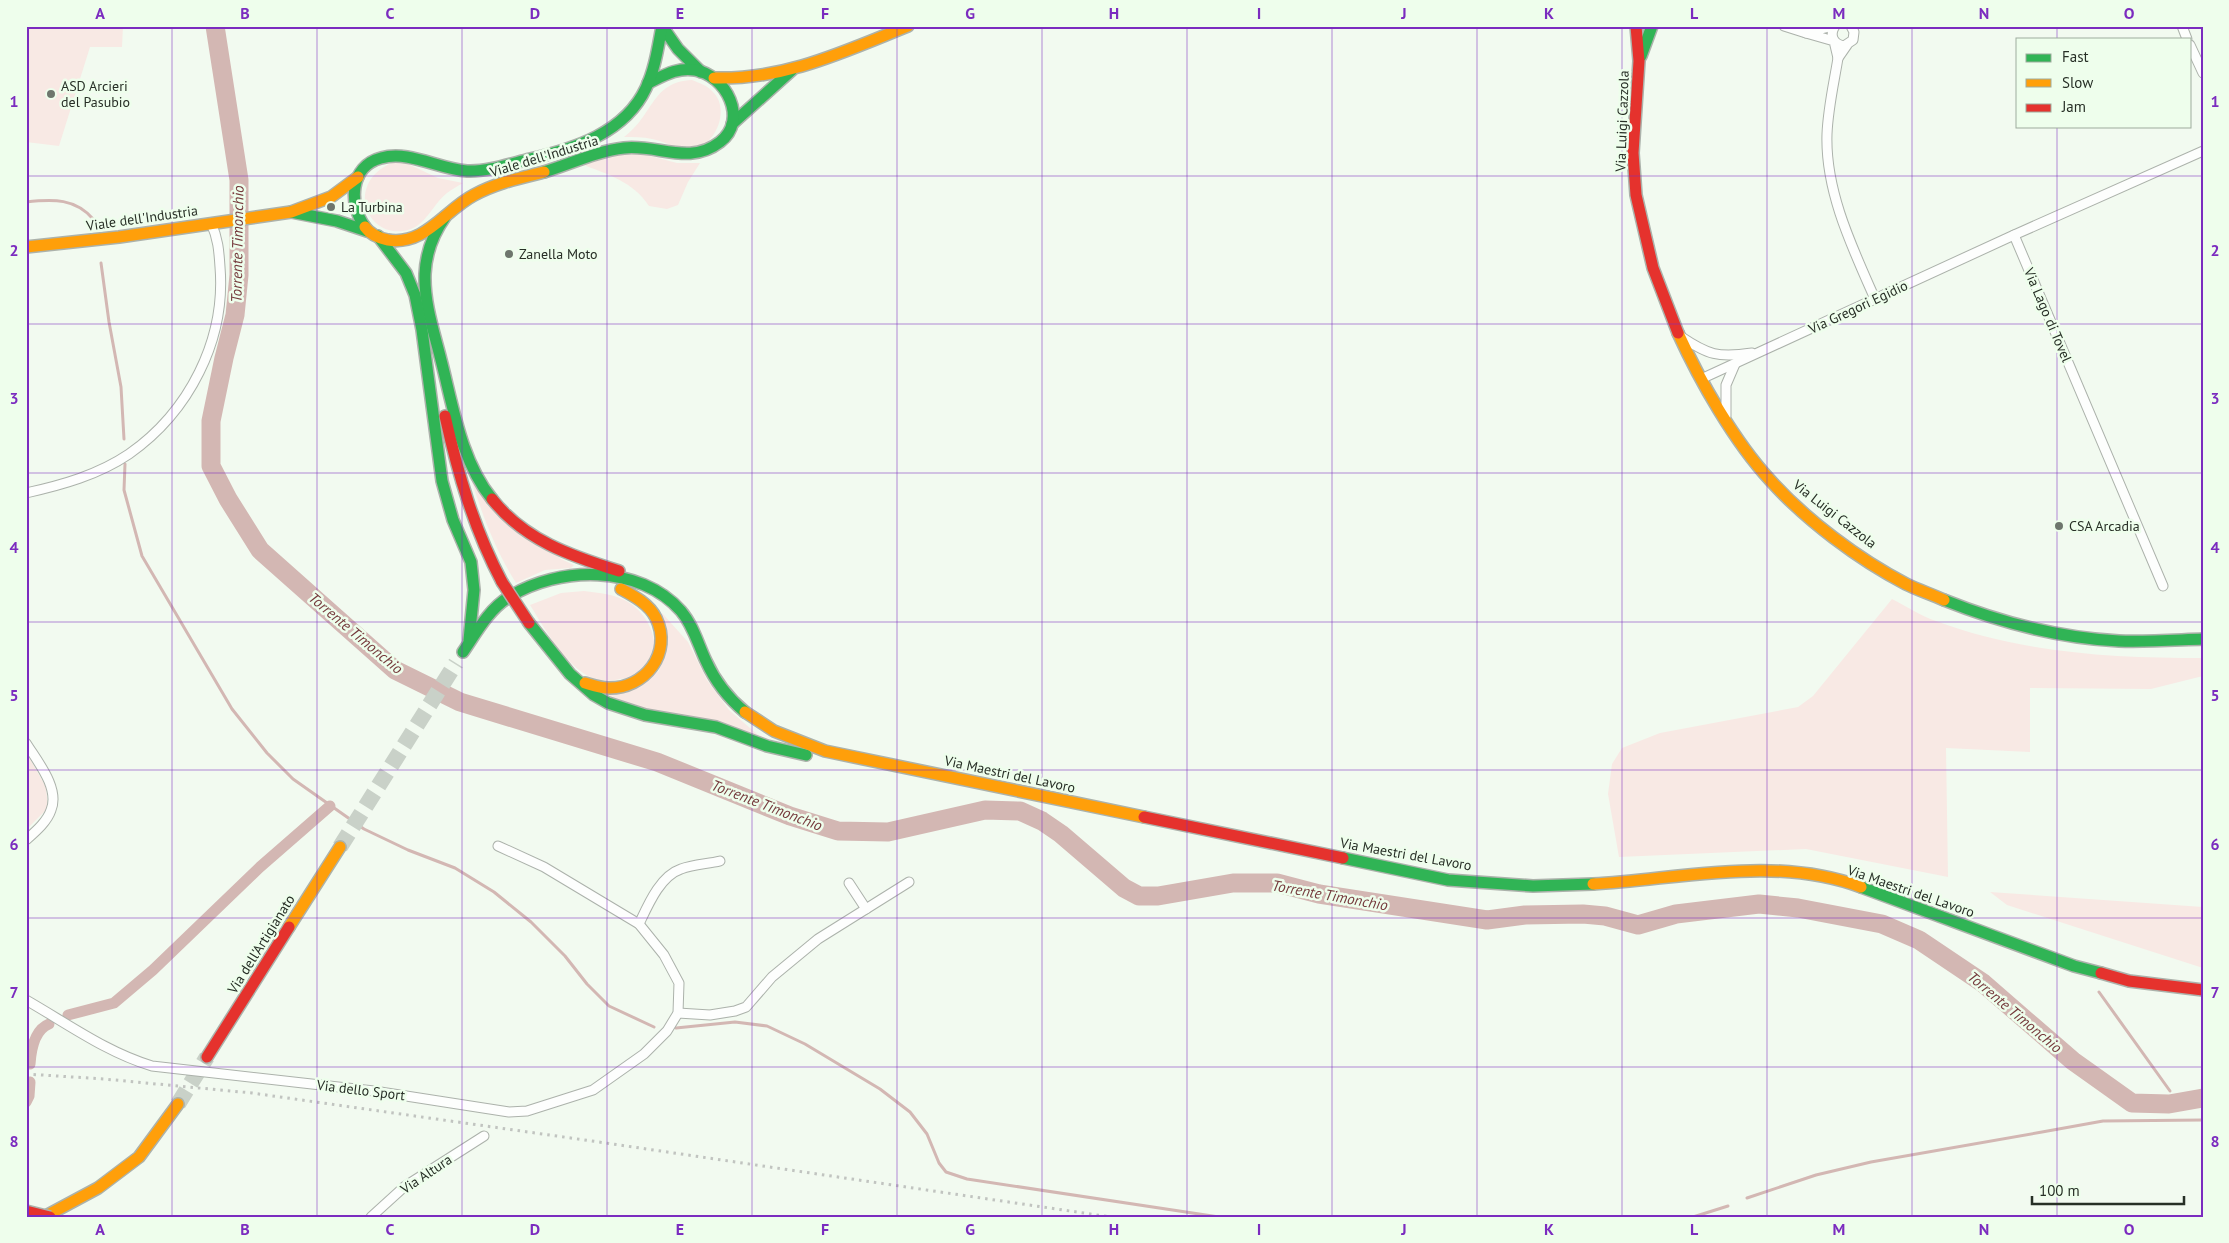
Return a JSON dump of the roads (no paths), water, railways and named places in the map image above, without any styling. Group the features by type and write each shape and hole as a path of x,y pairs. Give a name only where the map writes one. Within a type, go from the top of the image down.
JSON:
{"main road":[{"path":"648,83 662,26 678,49 701,72"},
{"name":"Viale dell'Industria","path":"714,78 739,79 792,70 908,26"},
{"name":"Via Luigi Cazzola","path":"1636,26 1640,61 1634,137 1636,195 1653,268 1678,334 1701,379 1726,419 1769,479 1793,504 1852,550 1906,584 1977,613 2064,635 2119,641 2203,639"},
{"name":"Via Luigi Cazzola","path":"1640,61 1652,26"},
{"name":"Viale dell'Industria","path":"291,212 337,221 395,240 407,240 428,230 461,203 490,188 617,149 634,147 679,155 702,152 716,146 732,124 792,70"},
{"name":"Viale dell'Industria","path":"26,247 119,237 291,212 331,197 358,177 367,166 375,161 394,156 408,156 469,171 513,163 566,148 594,136 621,120 635,106 648,83 660,75 672,72 701,72 714,78 726,88 734,108 732,124"},
{"path":"358,177 354,201 360,220 406,272 420,294 465,452 492,501 516,524 544,543 581,558 636,576 662,592 692,629 700,648"},
{"path":"445,217 433,232 427,252 420,294 422,330 442,480 453,520 471,562 474,590 466,648"},
{"path":"420,294 450,442 477,533 502,582 529,623 558,661 576,679 601,699 622,709 641,714 688,720 719,728 754,742 795,753 883,769 930,773"},
{"path":"456,663 482,623 508,597 545,580 573,575 618,578 641,585 675,606"},
{"path":"466,648 516,604 547,589 574,585 621,589 647,597 674,616 700,648"},
{"path":"576,679 595,687 609,689 630,686 645,677 657,664 663,643 660,627 641,600 621,589"},
{"name":"Via Maestri del Lavoro","path":"700,648 709,669 736,705 753,720 796,743 825,751 1448,880 1518,885 1584,885 1745,871 1780,871 1817,876 1851,883 2074,966 2130,981 2203,990"},
{"name":"Via dell'Artigianato","path":"207,1057 340,847"},
{"path":"44,1217 98,1188 139,1158 178,1104"},
{"path":"26,1211 50,1217"}],"street":[{"path":"1784,26 1834,41 1840,45 1847,45"},
{"path":"1806,33 1834,26 1832,34 1838,58 1827,135 1829,167 1848,238 1875,299"},
{"path":"1838,58 1854,36 1851,26"},
{"path":"2182,26 2188,38"},
{"path":"2192,49 2203,73"},
{"path":"2014,235 2203,151"},
{"path":"26,494 80,478 128,454 168,417 190,389 209,354 219,316 220,267 215,222"},
{"name":"Via Gregori Egidio","path":"1701,379 2014,235"},
{"name":"Via Lago di Tovel","path":"2014,235 2163,586"},
{"path":"1678,334 1710,354 1722,356 1759,352"},
{"path":"1726,419 1726,385 1735,364"},
{"path":"26,743 52,789 52,810 40,827 26,840"},
{"path":"498,846 544,867 640,924 664,955 679,983 676,1017 710,1015 735,1011 746,1006 772,977 836,926 909,882"},
{"path":"640,924 649,903 660,885 680,869 720,861"},
{"path":"848,883 866,909"},
{"name":"Via dello Sport","path":"26,1000 126,1058 152,1066 374,1091 509,1112 536,1108 593,1090 644,1054 667,1031 676,1017"},
{"name":"Via Altura","path":"371,1217 404,1187 484,1136"}],"waterway":[{"name":"Torrente Timonchio","path":"215,26 239,180 239,275 235,315 211,421 211,466 228,499 260,550 395,670 460,702 657,762 790,816 838,831 888,832 985,810 1020,811 1042,821 1061,834 1124,888 1139,896 1158,896 1233,883 1277,883 1319,894 1487,920 1525,915 1583,914 1605,916 1638,925 1676,914 1759,904 1798,908 1882,924 1919,940 1983,983 2073,1061 2132,1103 2169,1104 2203,1098"},
{"path":"26,202 45,200 72,204 80,207 94,220"},
{"path":"101,263 121,387 124,439"},
{"path":"125,464 124,490 142,556 232,709 267,753 293,779 364,829 408,850 455,868 494,892 531,922 565,956 587,984 609,1006 654,1027"},
{"path":"68,1015 114,1003 153,970 260,867 330,806"},
{"path":"2099,992 2170,1091"},
{"path":"676,1028 735,1022 767,1026 805,1044 880,1089 910,1112 927,1134 939,1163 946,1172 967,1179 1219,1217"},
{"path":"30,1064 32,1047 37,1036 49,1024"},
{"path":"26,1102 29,1096 30,1082"},
{"path":"1747,1198 1816,1175 1871,1162 2103,1121 2203,1120"},
{"path":"1693,1217 1728,1206"}],"tunnel":[{"path":"340,847 456,663"},
{"path":"178,1104 207,1057"}],"railway":[{"path":"26,1074 104,1079 252,1093 1111,1217"}],"place":[{"name":"ASD Arcieri del Pasubio","path":"51,94"},
{"name":"La Turbina","path":"331,207"},
{"name":"Zanella Moto","path":"509,254"},
{"name":"CSA Arcadia","path":"2059,526"}]}
